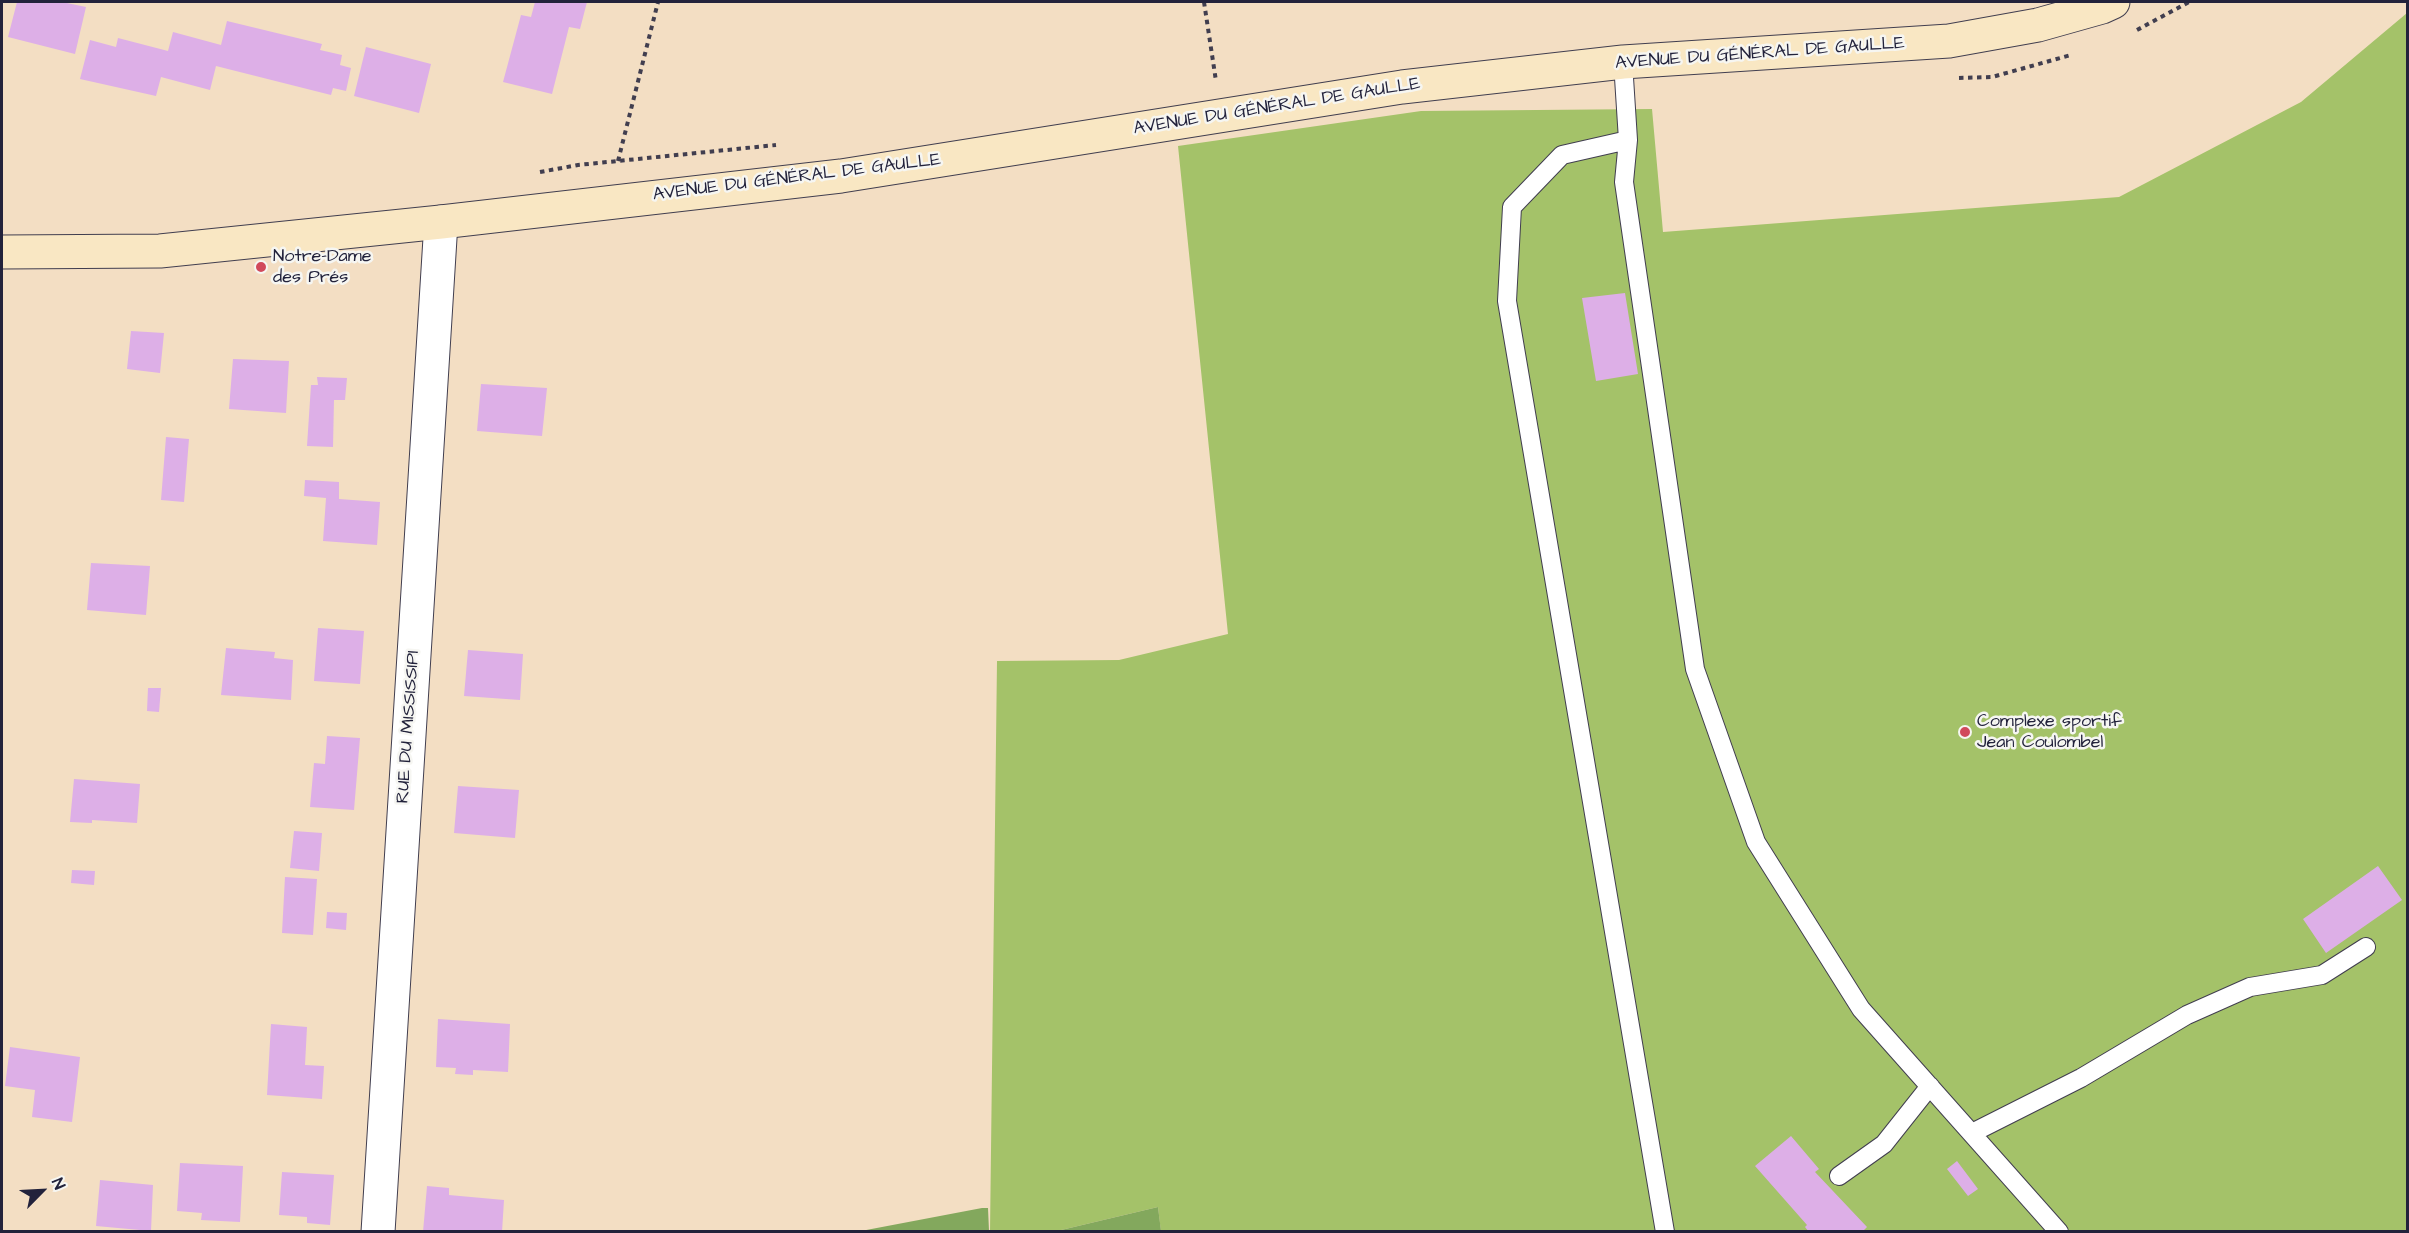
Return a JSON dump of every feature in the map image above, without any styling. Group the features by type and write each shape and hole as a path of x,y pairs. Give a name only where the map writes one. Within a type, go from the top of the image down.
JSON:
{"main road":[{"name":"AVENUE DU GÉNÉRAL DE GAULLE","path":"2,252 160,251 441,222 841,176 1402,87 1623,62 1949,41 2038,25 2113,2"}],"street":[{"name":"RUE DU MISSISSIPI","path":"378,1232 441,222"}],"lane":[{"path":"1623,62 1628,140 1624,182 1695,669 1756,842 1862,1010 2059,1232"},
{"path":"1628,140 1562,155 1512,207 1507,301 1665,1232"},
{"path":"1972,1133 2082,1078 2187,1015 2250,987 2322,975 2366,948"},
{"path":"1839,1176 1884,1144 1930,1086"}],"path":[{"path":"618,161 658,2"},
{"path":"1204,2 1221,115"}],"green space":[{"name":"Complexe sportif Jean Coulombel","path":"2407,13 2407,1231 1161,1232 1158,1207 1057,1231 990,1232 997,661 1119,660 1228,634 1178,146 1421,111 1652,109 1663,232 2119,197 2301,102"},
{"path":"1158,1207 1161,1231 1057,1231"},
{"path":"988,1208 989,1231 861,1231"}],"building":[{"path":"17,2 62,2 86,7 75,54 8,37"},
{"path":"535,2 587,2 580,29 569,27 552,94 503,82 521,15 531,17"},
{"path":"227,21 322,44 320,50 342,55 340,65 351,68 346,91 333,88 331,95 216,66 210,90 161,77 156,96 80,79 90,40 116,47 118,38 168,51 173,32 221,45"},
{"path":"366,47 431,64 419,113 354,96"},
{"path":"1625,293 1638,374 1596,381 1582,298"},
{"path":"131,331 164,333 160,373 127,369"},
{"path":"233,359 289,361 286,413 229,409"},
{"path":"317,377 347,378 345,400 334,400 333,447 307,446 311,385 318,385"},
{"path":"481,384 547,388 542,436 477,431"},
{"path":"166,437 189,439 184,502 161,500"},
{"path":"305,480 339,482 339,499 380,502 377,545 323,541 326,498 304,496"},
{"path":"91,563 150,566 146,615 87,610"},
{"path":"318,628 364,631 360,684 314,681"},
{"path":"226,648 275,652 274,658 293,660 291,700 221,695"},
{"path":"468,650 523,654 520,700 464,696"},
{"path":"148,688 161,688 159,712 147,711"},
{"path":"327,736 360,738 354,810 310,807 314,763 325,764"},
{"path":"74,779 140,784 137,823 92,820 92,823 70,822"},
{"path":"458,786 519,790 515,838 454,833"},
{"path":"294,831 322,833 319,871 290,868"},
{"path":"2378,866 2402,900 2326,953 2303,919"},
{"path":"72,870 95,871 94,885 71,883"},
{"path":"285,877 317,879 313,935 282,933"},
{"path":"327,912 347,913 346,930 326,928"},
{"path":"438,1019 510,1024 508,1072 473,1070 473,1075 455,1074 456,1068 436,1067"},
{"path":"271,1024 307,1027 305,1065 324,1066 322,1099 267,1095"},
{"path":"10,1047 80,1057 72,1122 32,1117 35,1090 5,1086"},
{"path":"1791,1136 1819,1169 1815,1172 1867,1227 1862,1232 1809,1232 1805,1227 1807,1225 1755,1166"},
{"path":"1957,1161 1978,1189 1968,1196 1947,1169"},
{"path":"180,1163 243,1166 240,1222 201,1220 202,1213 177,1211"},
{"path":"282,1172 334,1175 330,1225 307,1223 307,1217 279,1215"},
{"path":"100,1180 153,1185 151,1231 96,1226"},
{"path":"427,1186 449,1188 449,1195 504,1200 502,1232 423,1232"}],"place":[{"name":"Notre-Dame des Prés","path":"261,267"},
{"name":"Complexe sportif Jean Coulombel","path":"1965,732"}]}
